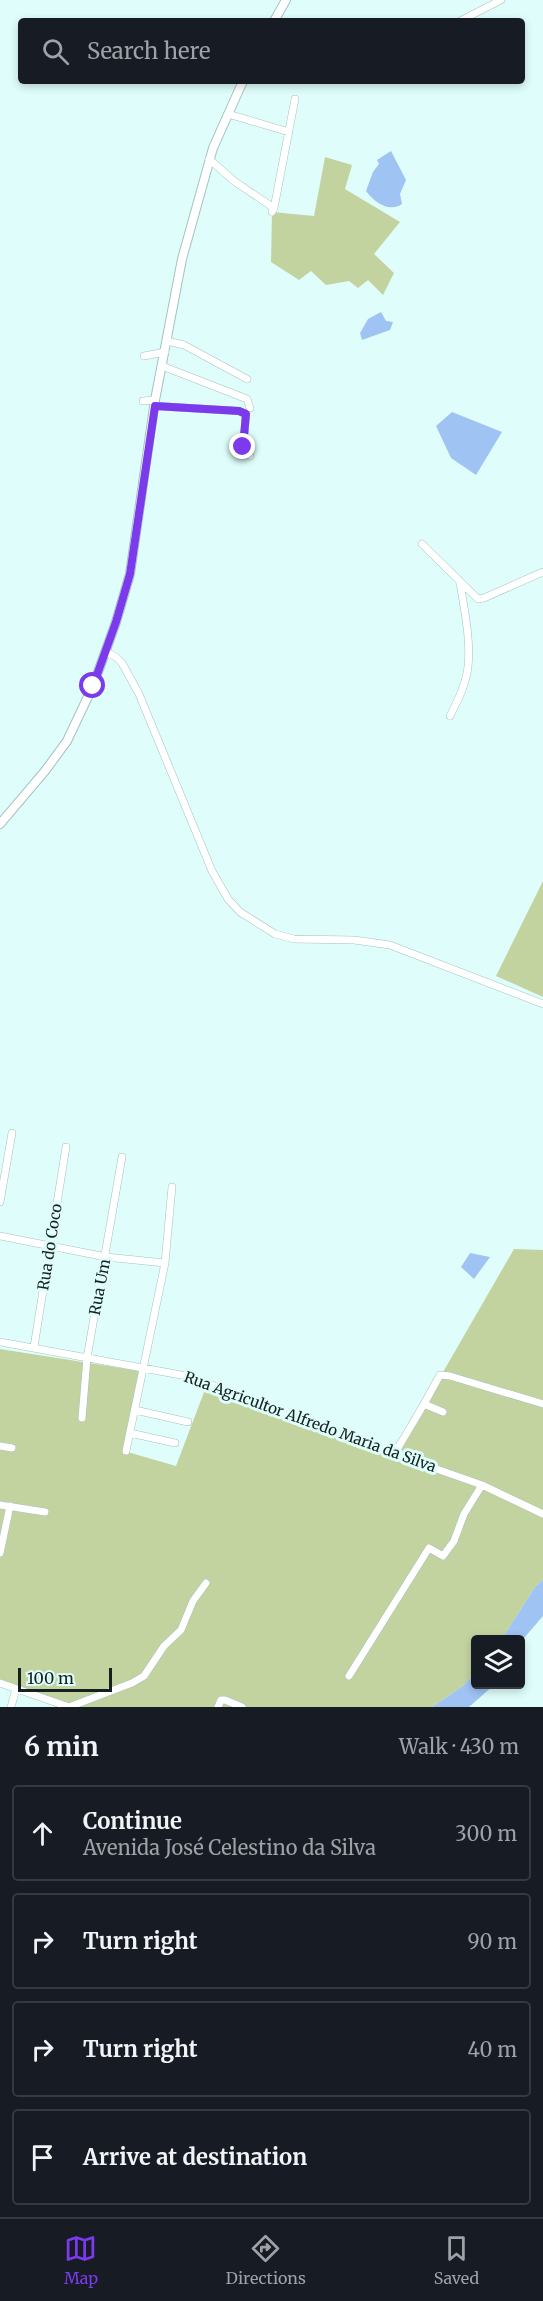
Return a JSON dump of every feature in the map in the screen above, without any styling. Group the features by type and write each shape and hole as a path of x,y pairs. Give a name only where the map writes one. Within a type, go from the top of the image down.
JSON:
{"street":[{"path":"278,18 286,0"},
{"path":"466,18 501,0"},
{"path":"0,824 45,771 66,741 93,686 106,652 130,574 155,403 182,259 209,159 242,84"},
{"path":"209,159 273,210 295,99"},
{"path":"228,114 289,132"},
{"path":"166,341 184,345 247,379"},
{"path":"144,356 165,352"},
{"path":"162,366 247,399 250,408"},
{"path":"143,401 239,411 246,414 243,447 249,456"},
{"path":"422,544 475,598 481,599 543,572"},
{"path":"450,716 461,693 468,667 467,635 460,582"},
{"path":"106,652 120,661 139,694 212,871 228,899 240,912 275,934 294,939 354,940 390,945 543,1004"},
{"path":"0,1202 12,1134"},
{"name":"Rua do Coco","path":"34,1347 66,1147"},
{"name":"Rua Um","path":"82,1418 87,1358 122,1157"},
{"path":"126,1451 165,1263 171,1187"},
{"path":"0,1236 106,1257 165,1263"},
{"name":"Rua Agricultor Alfredo Maria da Silva","path":"0,1342 192,1377 303,1422 482,1485 543,1514"},
{"path":"395,1453 440,1375 543,1404"},
{"path":"424,1404 443,1412"},
{"path":"135,1410 188,1422"},
{"path":"130,1433 175,1443"},
{"path":"0,1446 12,1448"},
{"path":"350,1676 429,1548 443,1556 454,1541 464,1514 482,1485"},
{"path":"0,1504 45,1512"},
{"path":"0,1554 10,1506"},
{"path":"0,1683 51,1704 69,1707 132,1683 144,1676 164,1646 181,1630 193,1601 206,1583"},
{"path":"11,1707 16,1689"},
{"path":"218,1707 219,1703 225,1700 242,1707"}],"green space":[{"path":"325,157 352,165 345,189 400,222 374,254 394,273 383,295 368,280 358,288 349,281 326,285 311,271 299,280 271,262 272,212 314,216"},
{"path":"543,881 543,997 496,976"},
{"path":"514,1249 543,1250 543,1580 535,1587 505,1635 471,1635 471,1677 463,1686 432,1707 69,1707 0,1679 0,1349 140,1371 124,1451 176,1466 206,1387 394,1457"}],"water":[{"path":"391,151 406,180 400,194 402,204 387,207 373,199 366,191 373,172 379,164 377,160"},
{"path":"381,312 386,321 393,322 390,330 362,340 360,333 368,319"},
{"path":"452,412 502,432 476,475 451,458 436,426"},
{"path":"470,1253 490,1257 474,1279 461,1267"},
{"path":"543,1580 543,1616 525,1637 525,1635 505,1635 535,1587"},
{"path":"471,1677 471,1689 489,1689 469,1707 432,1707 463,1686"}],"route":[{"path":"93,686 130,574 155,406 239,411 246,414 243,447"}]}
